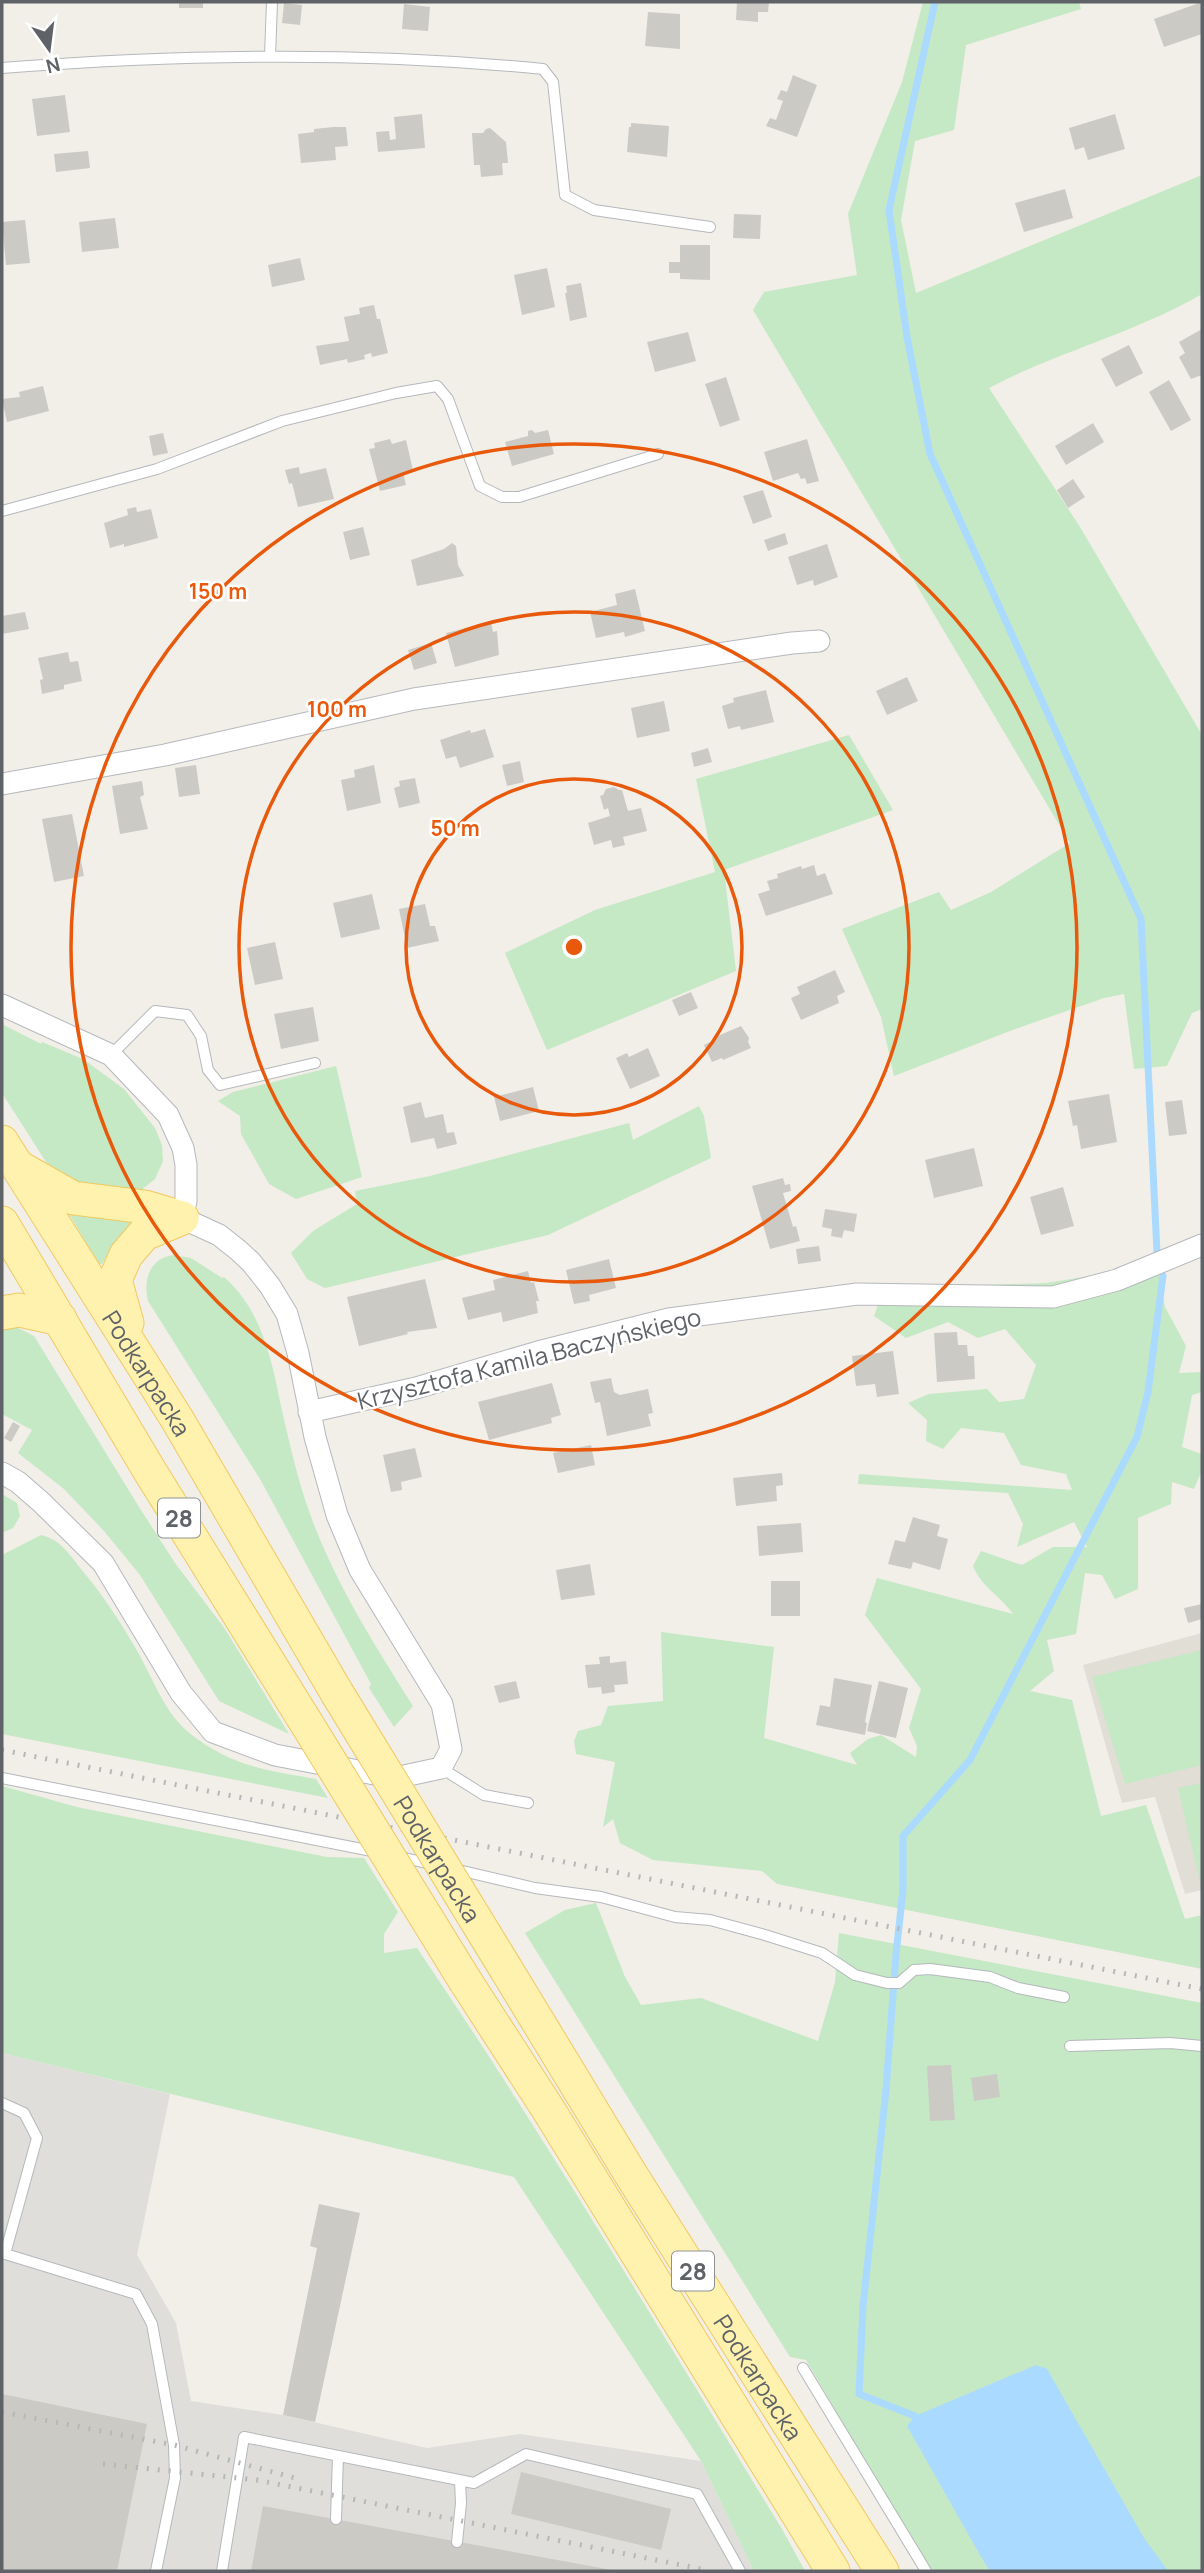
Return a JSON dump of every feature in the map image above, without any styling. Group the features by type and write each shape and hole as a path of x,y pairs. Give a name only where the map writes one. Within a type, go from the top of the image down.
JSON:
{"main road":[{"path":"10,1154 73,1198 145,1208 182,1218"},
{"name":"Podkarpacka","path":"10,1154 177,1419 337,1693 631,2173 882,2571"},
{"path":"137,1359 115,1280 126,1255 144,1234 182,1218"},
{"name":"Podkarpacka","path":"2,1223 159,1485 466,1983 548,2109 833,2571"},
{"path":"2,1313 19,1310 60,1319"}],"street":[{"path":"2,784 165,755 414,699 819,641"},
{"path":"2,1005 111,1055 168,1115 183,1148 188,1183 182,1218 219,1235 238,1250 270,1286 287,1314 298,1353 309,1412 337,1515 360,1570 442,1704 451,1749 441,1768 394,1778 275,1755 213,1732 181,1693 103,1563 41,1502 18,1482 2,1473"},
{"name":"Krzysztofa Kamila Baczyńskiego","path":"309,1412 416,1388 538,1352 669,1319 857,1294 1053,1297 1117,1280 1202,1245"}],"lane":[{"path":"270,56 272,2"},
{"path":"2,68 270,56 462,61 542,69 553,82 565,195 594,211 710,227"},
{"path":"2,511 157,469 282,421 396,393 437,386 449,399 480,486 502,498 519,497 658,454"},
{"path":"111,1055 155,1011 187,1015 201,1036 208,1070 220,1085 315,1063"},
{"path":"441,1768 484,1795 528,1803"},
{"path":"2,1777 373,1851 535,1888 601,1897 675,1917 710,1920 822,1953 855,1975 887,1983 899,1983 914,1970 930,1969 990,1977 1018,1988 1064,1997"},
{"path":"1070,2046 1170,2043 1202,2046"},
{"path":"2,2103 24,2113 37,2138 4,2253 136,2294 152,2324 174,2445 175,2478 156,2571"},
{"path":"803,2368 926,2571"},
{"path":"222,2571 244,2437 474,2483 526,2454 697,2494 740,2571"},
{"path":"336,2519 338,2456"},
{"path":"457,2542 460,2481"}],"shaded area":[{"path":"1202,1633 1202,1890 1185,1894 1155,1797 1122,1803 1083,1665"},
{"path":"2,2053 170,2094 137,2255 176,2323 191,2401 283,2415 427,2448 520,2434 701,2461 754,2571 2,2571"}],"green space":[{"path":"923,2 1079,2 1081,9 966,45 954,130 915,141 901,220 916,293 1202,175 1202,294 1150,320 989,388 1080,527 1202,735 1202,1009 1192,1013 1167,1066 1134,1069 1124,994 1104,998 1015,1029 894,1076 881,1017 842,929 939,892 951,910 991,892 1070,843 753,310 764,292 857,275 848,214 902,82"},
{"path":"849,735 893,810 724,870 736,971 547,1050 505,953 595,910 715,872 696,779"},
{"path":"2,1024 41,1044 42,1042 83,1059 124,1089 155,1128 162,1145 163,1161 155,1179 140,1191 96,1193 46,1162 2,1093"},
{"path":"336,1066 362,1177 296,1199 269,1184 241,1134 240,1116 218,1101 233,1092"},
{"path":"699,1106 704,1116 711,1158 548,1235 325,1288 307,1279 291,1253 313,1231 357,1204 355,1191 430,1176 629,1123 633,1140"},
{"path":"68,1212 127,1220 131,1223 117,1239 102,1264 99,1264"},
{"path":"173,1255 191,1258 224,1277 248,1305 257,1321 270,1356 302,1489 320,1540 356,1613 413,1706 394,1727 369,1688 371,1684 260,1479 148,1301 147,1278 153,1266 165,1257"},
{"path":"1158,1265 1165,1307 1186,1346 1179,1373 1202,1372 1202,1392 1192,1395 1182,1447 1202,1454 1202,1470 1194,1489 1172,1482 1171,1504 1138,1518 1138,1589 1115,1599 1102,1575 1085,1573 1076,1634 1047,1640 1054,1671 1030,1691 1072,1700 1101,1816 1146,1805 1185,1919 1202,1915 1202,1969 777,1884 762,1871 653,1860 620,1843 613,1819 603,1827 615,1762 576,1754 574,1741 578,1731 601,1725 608,1706 663,1701 661,1632 774,1647 764,1738 857,1765 850,1753 868,1739 881,1735 916,1757 917,1746 909,1728 921,1689 865,1615 877,1578 1013,1614 977,1574 973,1566 981,1551 1022,1565 1053,1547 1087,1547 1074,1522 1017,1547 1023,1524 1008,1493 858,1484 859,1474 1072,1490 1066,1474 1021,1465 1004,1433 961,1428 943,1449 926,1441 927,1420 908,1403 929,1394 987,1389 999,1402 1024,1399 1036,1365 1005,1329 978,1338 948,1322 906,1338 874,1316 884,1288 1046,1283"},
{"path":"16,1327 34,1336 139,1507 175,1563 225,1629 289,1734 219,1701 140,1575 104,1531 64,1489 18,1453 32,1430 2,1414 2,1330"},
{"path":"2,1494 17,1503 20,1516 13,1528 2,1533"},
{"path":"41,1535 64,1548 96,1588 142,1659 171,1713 187,1731 218,1752 248,1765 316,1779 328,1798 2,1734 2,1555"},
{"path":"1202,1650 1202,1765 1125,1784 1092,1677"},
{"path":"1202,1783 1202,1881 1200,1882 1178,1788"},
{"path":"2,1786 77,1807 327,1857 364,1858 398,1912 384,1934 384,1953 417,1948 602,2236 805,2571 754,2571 701,2461 514,2177 2,2053"},
{"path":"596,1903 625,1977 641,2005 701,1998 818,2041 835,1982 839,1933 1202,2003 1202,2571 930,2571 806,2360 790,2357 525,1933 565,1910"}],"water":[{"path":"1036,2365 1047,2369 1144,2538 1168,2571 990,2571 907,2426 915,2416"}],"building":[{"path":"179,2 203,2 203,8 179,8"},
{"path":"737,2 769,2 768,12 758,12 758,22 736,20"},
{"path":"1202,2 1202,34 1164,47 1154,19"},
{"path":"284,3 302,5 300,25 282,23"},
{"path":"404,4 430,7 428,31 402,29"},
{"path":"648,12 680,14 680,49 645,46"},
{"path":"793,75 817,85 797,137 766,126 770,118 776,120 783,101 777,99 781,90 787,92"},
{"path":"65,95 70,132 37,136 32,99"},
{"path":"422,114 425,148 378,152 376,132 389,131 390,140 396,139 394,117"},
{"path":"1115,114 1125,149 1088,160 1084,147 1075,150 1069,128"},
{"path":"631,123 669,126 667,157 627,152"},
{"path":"346,127 348,146 335,147 336,160 301,163 298,134"},
{"path":"490,128 506,142 508,163 502,163 503,175 481,177 480,165 474,165 472,133 483,133"},
{"path":"88,151 90,168 56,172 54,154"},
{"path":"1065,189 1073,218 1024,232 1015,203"},
{"path":"734,214 761,215 760,239 733,238"},
{"path":"115,218 119,248 82,252 79,222"},
{"path":"25,220 30,263 6,265 2,222"},
{"path":"680,245 710,245 710,280 680,279 680,273 669,273 669,262 680,262"},
{"path":"300,258 305,280 272,287 268,265"},
{"path":"547,268 555,307 522,315 514,275"},
{"path":"581,283 587,317 570,321 566,286"},
{"path":"374,305 388,353 372,357 371,353 364,355 365,359 348,363 347,359 320,365 316,346 349,341 344,317 360,314 359,308"},
{"path":"1202,329 1202,375 1191,379 1179,357 1185,353 1179,342"},
{"path":"688,332 696,361 655,372 647,342"},
{"path":"1129,345 1143,373 1116,387 1101,359"},
{"path":"726,377 740,420 720,427 705,384"},
{"path":"1169,380 1191,420 1171,431 1149,392"},
{"path":"43,386 49,411 7,422 2,399 20,397 19,392"},
{"path":"1093,423 1104,442 1066,465 1055,446"},
{"path":"548,430 554,454 512,466 505,442 528,436 528,431 535,433"},
{"path":"163,433 168,453 153,456 149,436"},
{"path":"390,439 392,444 406,440 413,470 403,472 406,485 380,491 369,449 375,448 374,443"},
{"path":"807,439 819,481 807,484 805,478 801,479 798,473 773,481 764,452"},
{"path":"299,467 300,474 326,468 334,499 298,507 292,483 289,484 285,470"},
{"path":"1073,479 1085,497 1068,508 1057,490"},
{"path":"763,490 772,517 753,524 743,496"},
{"path":"136,507 137,512 151,509 158,538 110,548 104,523 128,515 127,509"},
{"path":"363,527 370,555 350,560 343,532"},
{"path":"785,533 788,544 768,551 764,540"},
{"path":"452,543 456,546 458,565 464,576 417,586 411,560 444,549"},
{"path":"827,544 838,577 814,586 813,580 797,585 788,557"},
{"path":"635,589 645,631 625,637 624,632 596,638 590,612 617,605 615,594"},
{"path":"25,612 29,629 2,634 2,616"},
{"path":"491,622 493,632 497,631 499,655 455,667 446,633"},
{"path":"431,643 437,663 414,670 408,650"},
{"path":"68,652 70,662 78,661 82,681 42,694 40,680 43,679 38,658"},
{"path":"907,677 918,701 887,715 876,691"},
{"path":"766,690 774,722 741,730 740,726 728,729 722,706 734,702 733,698"},
{"path":"664,701 670,731 637,738 631,708"},
{"path":"485,729 494,757 460,768 456,756 446,759 440,740 470,730 471,733"},
{"path":"708,748 712,762 694,767 691,753"},
{"path":"520,761 524,782 507,786 502,765"},
{"path":"196,765 200,794 179,797 175,768"},
{"path":"374,765 381,803 347,811 341,780 355,777 354,770"},
{"path":"415,778 420,803 399,808 394,788 400,786 399,781"},
{"path":"142,781 144,795 140,797 148,829 120,834 112,786"},
{"path":"614,787 622,790 628,811 641,808 647,831 623,837 625,845 613,848 611,840 594,845 588,823 610,816 608,808 604,810 600,796 606,789"},
{"path":"72,814 84,876 54,882 42,819"},
{"path":"814,865 817,876 825,873 833,894 766,916 758,894 770,890 767,881 778,878 777,874 801,866 802,869"},
{"path":"372,894 380,929 341,938 333,903"},
{"path":"425,904 430,926 435,926 439,941 407,948 399,909"},
{"path":"275,942 283,979 255,985 247,948"},
{"path":"835,970 845,992 837,996 839,1003 801,1020 791,998 800,994 797,987"},
{"path":"691,992 698,1008 679,1016 672,1000"},
{"path":"313,1007 319,1041 281,1049 274,1014"},
{"path":"741,1026 749,1038 751,1048 712,1062 704,1045 714,1040 713,1038"},
{"path":"648,1048 660,1076 630,1089 616,1058 627,1053 629,1057"},
{"path":"533,1087 539,1111 500,1121 494,1097"},
{"path":"1109,1094 1117,1142 1081,1149 1077,1125 1073,1126 1068,1101"},
{"path":"1182,1100 1187,1134 1169,1136 1165,1102"},
{"path":"421,1102 425,1118 443,1114 447,1133 454,1132 457,1144 437,1149 434,1138 411,1143 403,1107"},
{"path":"974,1148 983,1186 934,1198 925,1160"},
{"path":"783,1178 785,1185 790,1184 791,1191 783,1193 800,1241 770,1249 752,1186"},
{"path":"1063,1187 1074,1226 1041,1235 1030,1197"},
{"path":"825,1209 857,1214 854,1232 844,1230 842,1238 831,1236 832,1229 822,1227"},
{"path":"819,1246 821,1261 798,1264 796,1249"},
{"path":"609,1259 616,1288 589,1295 590,1301 574,1304 566,1270"},
{"path":"528,1271 539,1301 536,1301 538,1313 503,1322 501,1312 468,1320 462,1298 495,1290 493,1280"},
{"path":"425,1279 437,1328 407,1332 408,1334 359,1346 347,1297"},
{"path":"957,1332 958,1345 967,1345 968,1356 974,1356 975,1379 937,1382 934,1333"},
{"path":"893,1351 899,1394 877,1397 875,1384 856,1386 852,1356"},
{"path":"611,1378 614,1392 620,1395 648,1389 653,1413 648,1414 651,1426 607,1436 600,1402 595,1403 590,1382"},
{"path":"552,1383 561,1415 551,1418 552,1423 489,1440 478,1402"},
{"path":"13,1422 20,1426 11,1442 4,1438"},
{"path":"591,1445 595,1465 558,1473 553,1453"},
{"path":"415,1448 422,1477 401,1482 402,1490 391,1492 383,1455"},
{"path":"782,1473 783,1485 776,1486 777,1501 736,1506 733,1478"},
{"path":"913,1517 940,1525 937,1536 948,1539 940,1570 913,1562 911,1569 888,1564 895,1540 905,1542"},
{"path":"801,1523 803,1552 759,1556 757,1526"},
{"path":"590,1564 595,1595 561,1600 556,1570"},
{"path":"771,1581 800,1581 800,1616 771,1616"},
{"path":"1202,1604 1202,1619 1188,1623 1184,1608"},
{"path":"610,1656 610,1663 626,1661 628,1684 614,1685 615,1692 602,1694 601,1687 588,1688 585,1665 600,1664 599,1657"},
{"path":"834,1678 872,1685 865,1735 816,1725 820,1705 830,1707"},
{"path":"516,1681 520,1698 499,1703 494,1686"},
{"path":"879,1681 908,1688 896,1738 867,1731"},
{"path":"951,2065 955,2120 930,2121 927,2066"},
{"path":"997,2074 1000,2097 974,2101 971,2078"},
{"path":"319,2204 360,2213 315,2422 283,2415 317,2248 310,2246"},
{"path":"2,2394 147,2424 117,2571 2,2571"},
{"path":"521,2472 671,2509 661,2550 511,2514"},
{"path":"263,2506 612,2570 612,2571 251,2571"}],"waterway":[{"path":"935,2 889,210 907,337 930,454 1141,919 1157,1253"},
{"path":"919,2421 915,2416 859,2394 863,2306 886,2090 903,1890 903,1836 970,1760 1137,1437 1148,1392 1163,1276"}],"railway":[{"path":"2,1750 1202,1989"},
{"path":"2,2412 174,2445 302,2480"},
{"path":"103,2464 257,2480 706,2570"}]}
